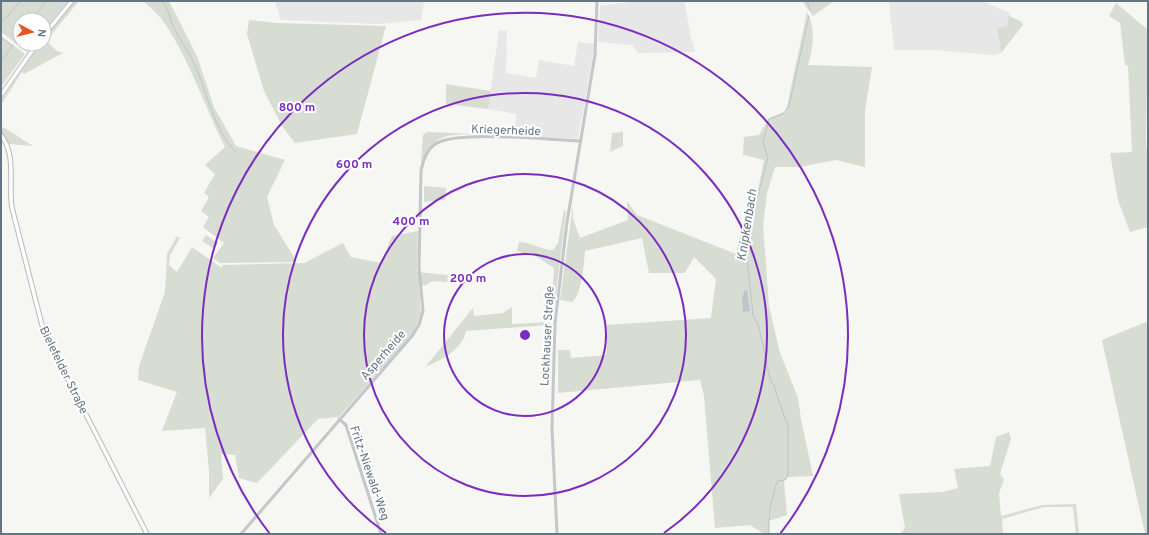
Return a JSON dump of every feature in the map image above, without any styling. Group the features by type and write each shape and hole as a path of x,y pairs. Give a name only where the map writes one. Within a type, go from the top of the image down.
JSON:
{"main road":[{"path":"52,25 72,1"},
{"path":"1,95 31,52"},
{"name":"Bielefelder Straße","path":"1,136 8,149 10,158 10,191 12,208 46,338 147,534"}],"street":[{"name":"Lockhauser Straße","path":"557,534 552,428 555,323 564,235 595,56 597,1"},
{"name":"Kriegerheide","path":"433,146 447,140 465,137 580,141"},
{"name":"Asperheide","path":"241,534 412,336 421,320 423,307 419,268 422,171 425,157 433,146"},
{"name":"Fritz-Niewald-Weg","path":"339,419 346,426 381,534"}],"shaded area":[{"path":"1,1 68,1 52,20 52,12 12,12 12,40 1,32 1,24 6,18 1,23"},
{"path":"75,1 79,1 52,34 52,29"},
{"path":"143,1 169,1 197,56 214,107 236,146 285,160 267,197 274,225 297,262 220,263 213,258 224,243 203,227 209,217 201,211 209,197 204,193 215,174 205,165 225,147 171,33 161,18"},
{"path":"275,1 424,1 421,20 379,24 281,20"},
{"path":"636,1 684,1 695,52 638,53 632,45 599,42 600,6"},
{"path":"802,1 834,1 813,16"},
{"path":"889,1 982,1 1010,13 1007,26 997,29 1001,53 993,55 934,50 894,50"},
{"path":"1116,3 1148,30 1146,139 1148,165 1148,227 1130,232 1118,200 1110,153 1132,152 1128,66 1125,65 1120,23 1109,16"},
{"path":"807,12 813,31 808,65 872,67 865,111 865,167 836,160 799,167 775,167 767,193 763,225 769,306 780,353 798,398 813,476 789,477 784,481 787,515 769,521 770,534 764,534 750,525 715,528 704,396 700,380 558,393 558,350 570,350 571,358 606,355 607,325 711,318 716,279 694,257 685,273 649,273 642,238 585,251 582,278 578,293 572,302 560,300 573,204 573,219 580,238 628,220 627,201 637,215 736,254 747,205 755,205 764,160 743,155 744,137 759,135 769,118 786,111"},
{"path":"1009,16 1022,22 1023,25 1001,53 997,28 1007,26"},
{"path":"249,20 277,23 386,26 357,134 295,143 282,126 264,91 247,34"},
{"path":"499,30 507,31 506,73 536,78 539,60 574,66 578,42 595,44 578,139 513,136 517,114 488,109"},
{"path":"1,36 12,44 12,52 22,52 25,54 1,87"},
{"path":"52,46 57,51 63,53 24,74 22,72 1,105 1,101 35,52 52,52"},
{"path":"446,84 491,91 488,109 446,104"},
{"path":"3,127 33,146 9,144 1,132"},
{"path":"427,132 475,134 456,135 442,138 431,146 421,163 423,135"},
{"path":"623,132 623,146 610,152 612,133"},
{"path":"424,186 446,188 445,200 424,202"},
{"path":"564,210 566,211 555,303 552,302 554,268 537,257 517,251 519,242 553,250 558,243"},
{"path":"418,231 417,272 448,275 447,282 432,281 426,285 419,285 421,315 414,332 339,417 318,419 257,483 239,478 235,455 221,454 223,479 209,498 209,471 205,428 162,431 177,392 138,380 139,366 165,292 167,254 177,236 180,238 170,255 169,265 177,272 192,247 222,268 222,265 304,263 343,243 351,257 381,263 392,236"},
{"path":"206,235 218,243 214,249 202,241"},
{"path":"745,290 747,291 750,311 743,312 742,298"},
{"path":"512,307 512,324 550,322 550,325 466,331 461,343 451,353 439,361 426,366 473,308 474,316 503,313"},
{"path":"1146,322 1148,329 1148,534 1145,534 1102,340"},
{"path":"1009,432 1011,439 1000,474 1004,480 999,493 1001,516 1042,505 1076,504 1079,534 1076,534 1073,507 1044,507 1002,519 1003,534 900,534 905,528 899,494 942,492 958,488 954,469 990,466 996,437"}],"waterway":[{"path":"1,23 21,1"},
{"path":"38,12 46,1"},
{"path":"162,1 168,10 175,31 199,74 222,134 237,153"},
{"name":"Knipkenbach","path":"807,1 810,10"},
{"name":"Knipkenbach","path":"768,534 770,508 777,481 785,480 788,474 788,426 775,388 770,379 759,327 753,315 747,258 755,205 768,158 763,142 769,119 783,114 789,106 809,16"},
{"path":"1,37 12,46"},
{"path":"1,62 12,46"}]}
